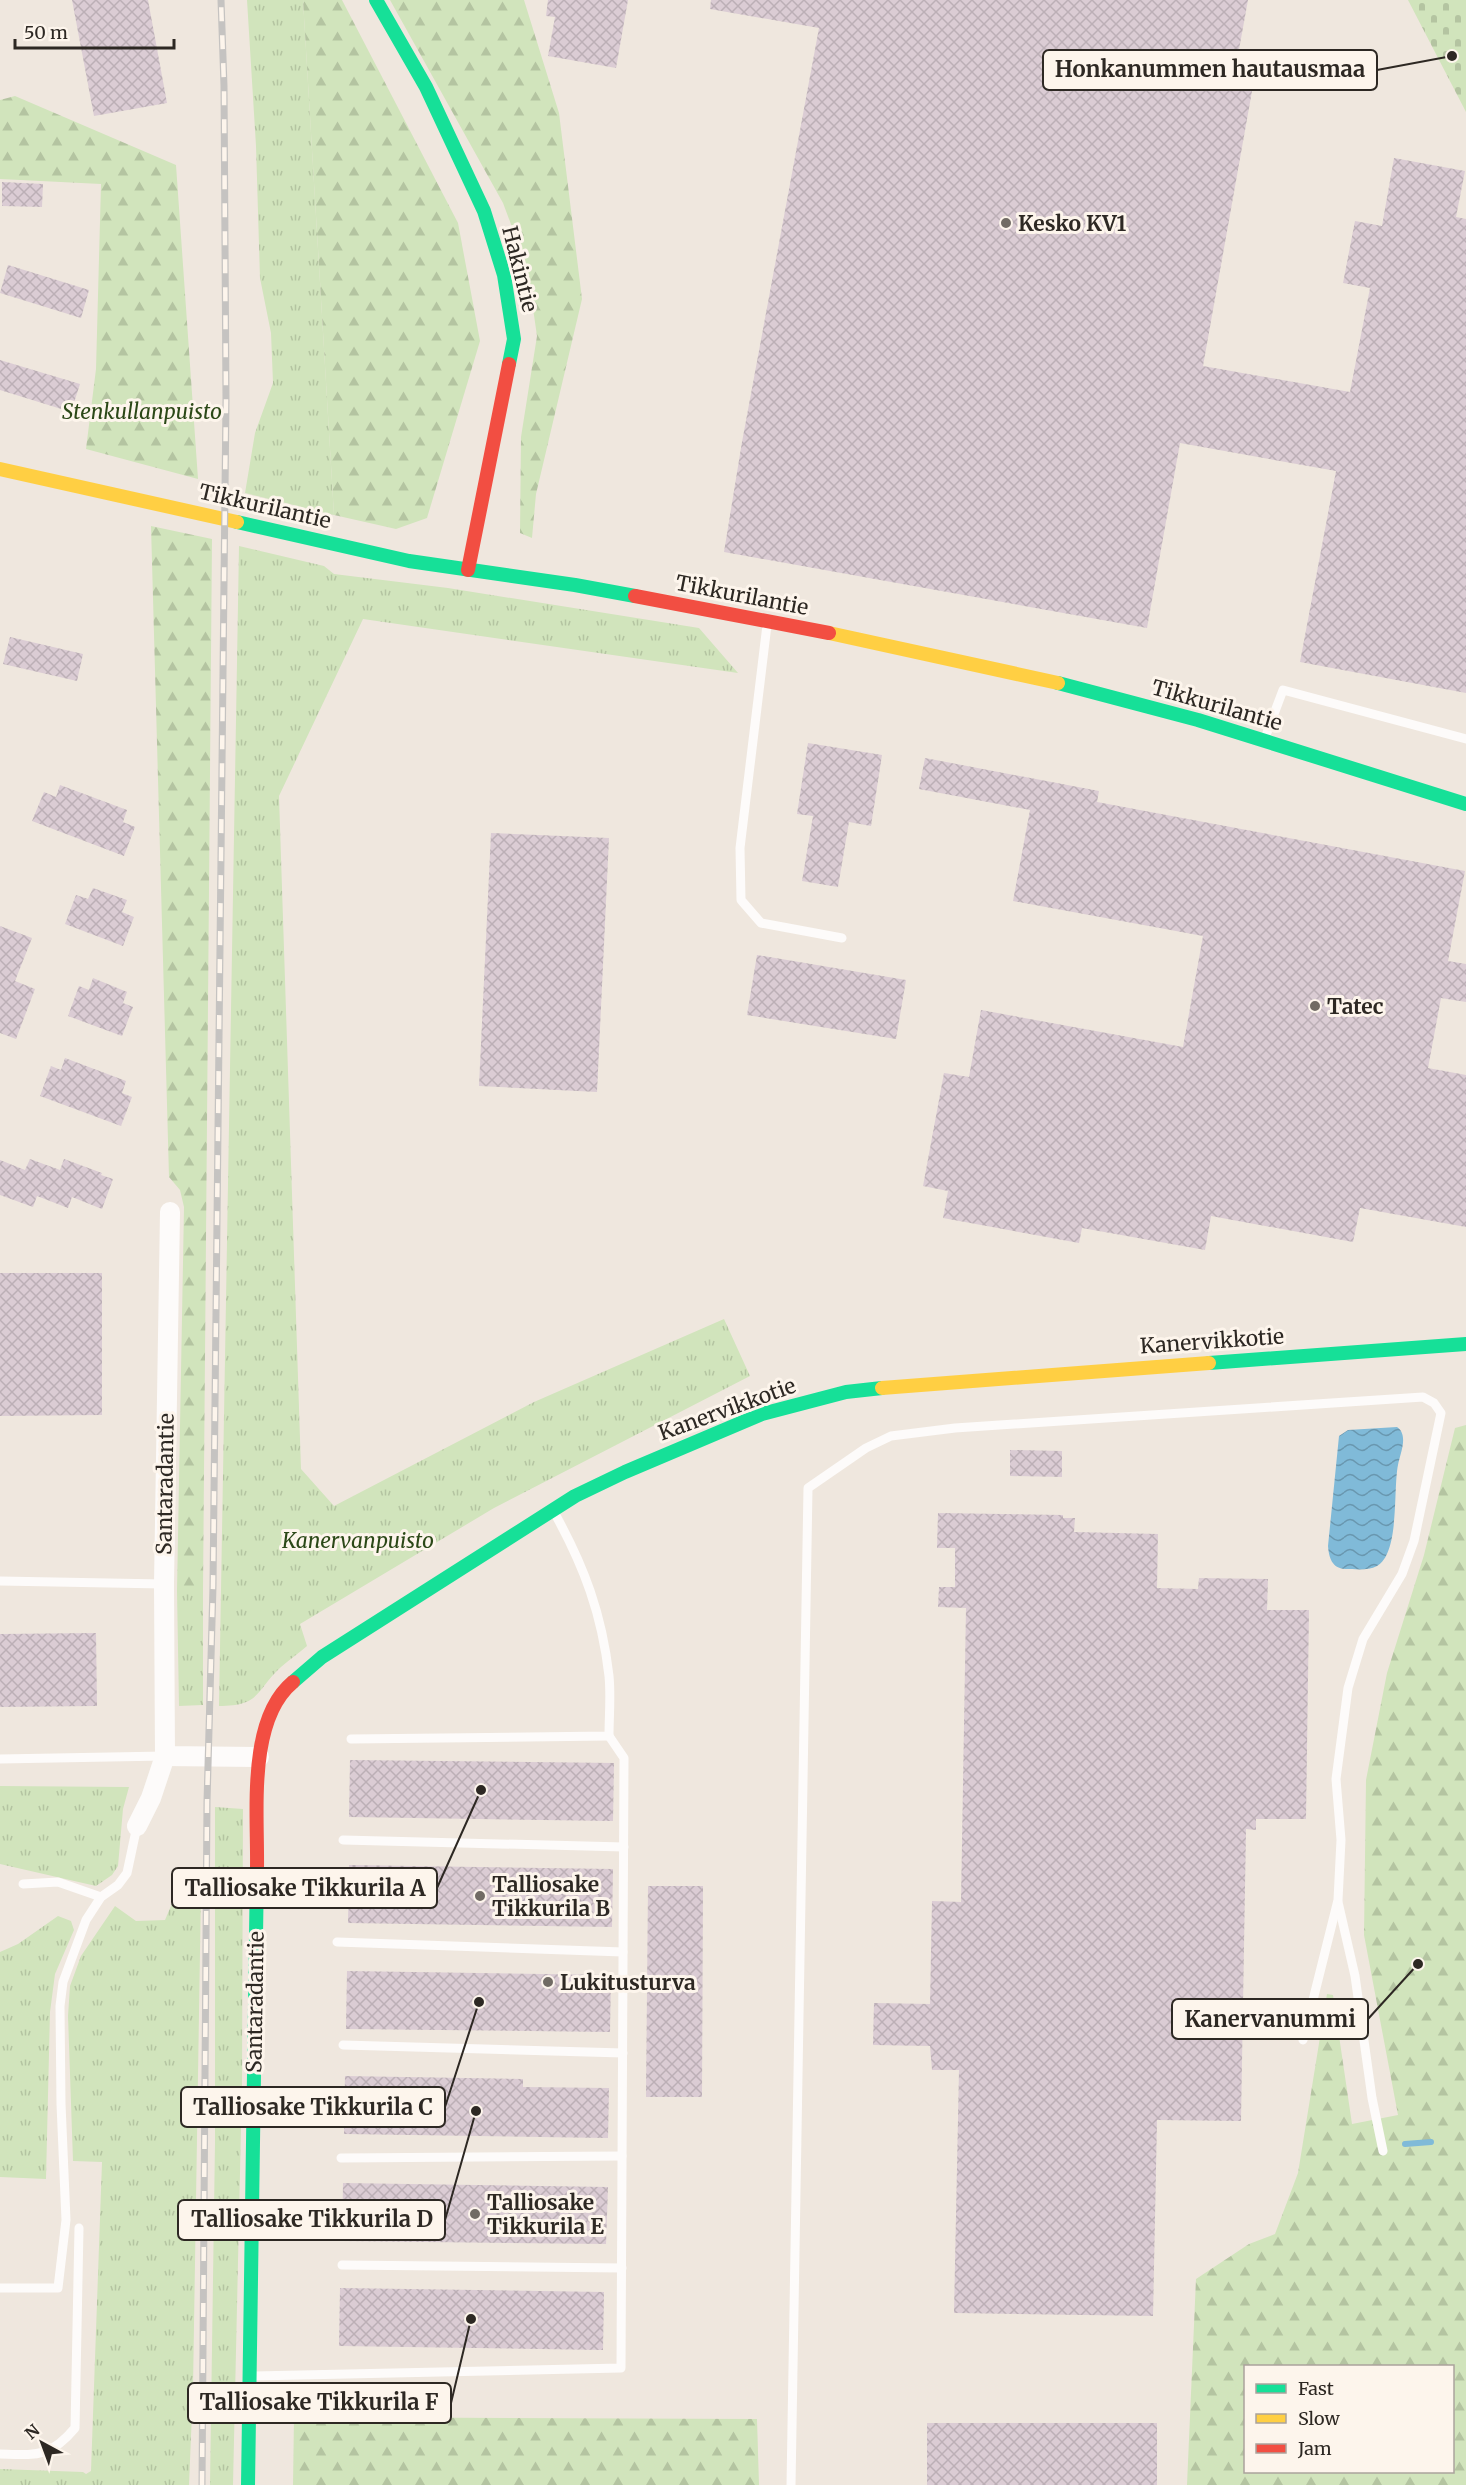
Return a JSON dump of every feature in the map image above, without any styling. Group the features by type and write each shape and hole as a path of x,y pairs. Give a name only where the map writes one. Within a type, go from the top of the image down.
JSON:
{"street":[{"name":"Hakintie","path":"376,0 426,87 484,211 504,275 513,328 514,339 498,428 468,570"},
{"name":"Tikkurilantie","path":"0,469 409,561 575,585 768,621 1057,683 1264,740 1466,804"},
{"name":"Santaradantie","path":"137,1826 151,1798 165,1756 164,1584 170,1212"},
{"name":"Kanervikkotie","path":"259,1757 270,1714 290,1685 322,1657 575,1496 625,1472 762,1414 846,1392 905,1385 1466,1344"},
{"path":"165,1756 259,1757"},
{"name":"Santaradantie","path":"248,2485 259,1757"}],"lane":[{"path":"768,621 740,848 741,900 761,923 842,938"},
{"path":"1264,740 1283,690 1466,739"},
{"path":"791,2485 808,1488 866,1448 891,1436 956,1428 1423,1397 1434,1403 1441,1413 1414,1541 1402,1574 1363,1639 1348,1688 1336,1779 1341,1840 1338,1900 1303,2040"},
{"path":"250,2376 621,2368 624,1758 609,1736 609,1677 598,1609 576,1552 553,1510"},
{"path":"0,1581 164,1584"},
{"path":"351,1739 609,1736"},
{"path":"0,1759 165,1756"},
{"path":"0,2288 58,2288 66,2220 61,2104 60,2006 63,1982 70,1957 86,1920 101,1897 118,1885 127,1873 137,1826"},
{"path":"343,1840 624,1847"},
{"path":"23,1884 58,1882 101,1897"},
{"path":"1338,1900 1355,1976 1372,2098 1383,2151"},
{"path":"337,1942 623,1952"},
{"path":"343,2045 623,2053"},
{"path":"341,2158 622,2156"},
{"path":"0,2454 37,2455 60,2446 75,2428 79,2228"},
{"path":"342,2265 622,2268"}],"green space":[{"path":"247,0 303,0 334,515 245,493 255,433 273,383 271,333 260,278 256,146"},
{"path":"303,0 342,0 458,223 480,341 427,518 396,529 334,515"},
{"path":"390,0 524,0 559,113 582,299 536,494 532,538 520,533 521,437 537,336 527,267 503,203"},
{"path":"1408,0 1466,0 1466,112"},
{"name":"Stenkullanpuisto","path":"15,96 176,165 198,479 86,449 96,369 101,184 0,179 0,100"},
{"path":"151,526 212,539 203,1591 177,1591 184,1207 180,1190 169,1177"},
{"name":"Kanervanpuisto","path":"239,546 324,566 334,574 448,588 699,628 738,673 363,619 279,796 301,1469 334,1506 534,1402 724,1319 750,1376 494,1508 300,1624 307,1646 281,1667 256,1696 243,1703 219,1706"},
{"path":"1466,1425 1466,2485 1187,2485 1196,2279 1249,2244 1275,2234 1298,2173 1327,1994 1333,1995 1352,2124 1398,2115 1364,1935 1366,1780 1387,1673 1424,1555 1455,1428"},
{"path":"177,1591 203,1591 203,1705 179,1706"},
{"path":"0,1786 129,1787 123,1809 118,1866 112,1875 96,1886 0,1864"},
{"path":"215,1807 243,1809 242,2084 233,2485 210,2485 215,2142"},
{"path":"201,1889 193,2388 189,2485 0,2485 0,2469 83,2472 86,2474 91,2471 102,2162 73,2161 68,2016 70,1986 81,1956 115,1906 136,1921 165,1920 177,1892"},
{"path":"58,1916 71,1921 74,1930 55,1974 50,2012 46,2179 0,2177 0,1952 18,1944"},
{"path":"294,2417 757,2419 759,2485 293,2485"}],"water":[{"path":"1397,1427 1401,1430 1403,1445 1398,1465 1394,1520 1389,1548 1384,1559 1373,1568 1337,1567 1329,1555 1328,1546 1339,1436 1348,1430"}],"building":[{"path":"72,0 148,0 167,103 94,116"},
{"path":"548,0 628,0 616,68 548,56 555,17 546,16"},
{"name":"Kesko KV1","path":"711,0 1248,0 1234,77 1254,80 1203,366 1350,392 1370,288 1343,283 1355,221 1382,226 1394,158 1465,171 1456,217 1466,219 1466,693 1300,662 1336,471 1180,443 1147,628 724,552 742,442 819,28 710,9"},
{"path":"2,182 43,184 42,207 2,206"},
{"path":"8,265 89,290 81,318 0,293"},
{"path":"0,360 80,384 71,412 0,390"},
{"path":"10,637 83,654 77,681 3,664"},
{"path":"808,743 882,755 871,826 849,822 838,887 802,881 813,816 797,814"},
{"name":"Tatec","path":"925,758 1099,791 1097,802 1465,871 1448,961 1466,964 1466,1002 1441,998 1428,1068 1466,1075 1466,1227 1360,1208 1353,1242 1211,1216 1205,1250 1082,1228 1079,1243 943,1218 948,1191 923,1186 944,1073 969,1077 981,1010 1183,1047 1203,936 1013,901 1030,810 919,789"},
{"path":"60,785 127,810 123,822 135,827 124,856 32,821 44,792 56,797"},
{"path":"491,833 609,838 597,1092 479,1086"},
{"path":"93,888 127,900 122,912 134,917 123,946 65,924 76,895 88,899"},
{"path":"0,926 32,938 15,981 35,989 16,1039 0,1033"},
{"path":"757,955 906,980 896,1039 747,1015"},
{"path":"93,978 127,992 123,1003 133,1007 122,1036 68,1016 79,986 89,990"},
{"path":"65,1058 126,1081 122,1093 132,1097 121,1126 40,1096 51,1066 61,1070"},
{"path":"30,1159 60,1170 64,1159 113,1179 102,1209 72,1197 68,1208 37,1196 33,1207 0,1195 0,1160 25,1170"},
{"path":"0,1273 102,1273 102,1415 0,1416"},
{"path":"1010,1450 1062,1451 1062,1477 1010,1476"},
{"path":"938,1513 1063,1515 1063,1518 1075,1518 1074,1532 1158,1534 1157,1588 1198,1589 1199,1578 1268,1579 1267,1610 1309,1610 1306,1819 1256,1819 1256,1830 1246,1829 1241,2121 1157,2120 1153,2316 954,2313 959,2070 932,2070 930,2046 873,2045 874,2003 930,2004 932,1901 961,1902 966,1608 938,1607 939,1587 955,1587 955,1548 937,1548"},
{"path":"96,1633 97,1706 0,1707 0,1634"},
{"path":"350,1760 614,1763 613,1821 349,1817"},
{"name":"Talliosake Tikkurila B","path":"349,1865 613,1869 612,1927 348,1923"},
{"path":"648,1886 703,1886 702,2097 646,2097"},
{"path":"347,1971 611,1975 610,2032 346,2029"},
{"path":"345,2076 523,2079 523,2087 609,2088 608,2138 344,2134"},
{"name":"Talliosake Tikkurila E","path":"343,2183 608,2187 606,2244 342,2241"},
{"path":"340,2288 604,2292 603,2350 339,2346"},
{"path":"927,2423 1157,2423 1157,2485 927,2485"}],"waterway":[{"path":"1405,2144 1431,2142"}],"railway":[{"path":"202,2485 207,1802 213,1586 226,400 224,86 221,0"}],"traffic: fast":[{"path":"376,0 426,87 484,211 504,275 514,339 509,364"},
{"path":"237,522 409,561 635,596"},
{"path":"1058,683 1198,720 1466,804"},
{"path":"1209,1363 1466,1344"},
{"path":"293,1682 322,1657 575,1496 625,1472 762,1414 846,1392 882,1388"},
{"path":"248,2485 257,1868"}],"traffic: slow":[{"path":"0,469 237,522"},
{"path":"829,633 1058,683"},
{"path":"882,1388 1209,1363"}],"traffic: jam":[{"path":"468,570 509,364"},
{"path":"635,596 829,633"},
{"path":"257,1868 258,1769 262,1743 268,1719 278,1699 293,1682"}],"place":[{"name":"Honkanummen hautausmaa","path":"1452,56"},
{"name":"Kesko KV1","path":"1006,223"},
{"name":"Tatec","path":"1315,1006"},
{"name":"Talliosake Tikkurila A","path":"481,1790"},
{"name":"Talliosake Tikkurila B","path":"480,1896"},
{"name":"Kanervanummi","path":"1418,1964"},
{"name":"Lukitusturva","path":"548,1982"},
{"name":"Talliosake Tikkurila C","path":"479,2002"},
{"name":"Talliosake Tikkurila D","path":"476,2111"},
{"name":"Talliosake Tikkurila E","path":"475,2214"},
{"name":"Talliosake Tikkurila F","path":"471,2319"}]}
